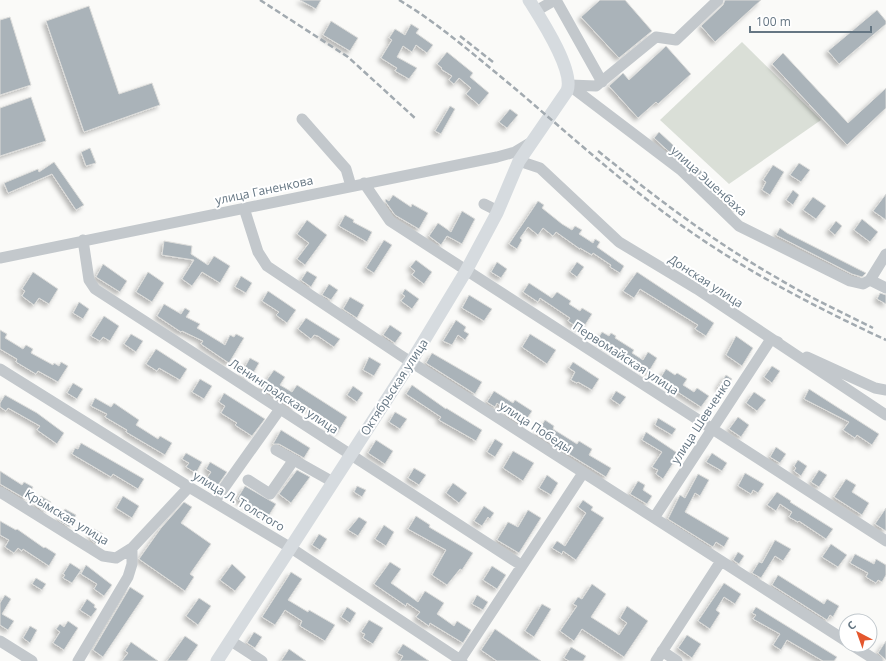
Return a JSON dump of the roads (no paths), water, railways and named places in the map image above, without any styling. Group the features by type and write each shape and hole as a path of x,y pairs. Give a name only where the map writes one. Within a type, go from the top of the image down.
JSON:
{"main road":[{"path":"533,5 562,59 570,85"},
{"name":"Октябрьская улица","path":"218,661 412,362 466,271 498,211 519,161 570,85"}],"street":[{"path":"533,5 556,0 602,82"},
{"path":"570,85 591,86 602,82 656,37 676,40 718,0"},
{"name":"улица Эшенбаха","path":"570,85 681,170 739,226 850,281 864,284 870,280"},
{"path":"302,120 346,169 351,186"},
{"name":"улица Ганенкова","path":"0,258 497,157 516,152 530,143"},
{"name":"Донская улица","path":"519,161 540,168 619,242 697,289 886,415"},
{"name":"Первомайская улица","path":"364,183 390,220 466,271 886,541"},
{"path":"484,204 498,211"},
{"name":"улица Победы","path":"244,208 258,252 267,266 412,362 838,637"},
{"name":"Ленинградская улица","path":"83,240 89,280 95,289 521,565"},
{"path":"886,254 870,280 886,288"},
{"path":"771,339 875,388 886,390"},
{"name":"улица Шевченко","path":"654,518 711,428 771,339"},
{"name":"улица Л. Толстого","path":"0,369 189,487 291,548 461,660"},
{"path":"214,502 280,409"},
{"path":"276,450 293,461 333,482"},
{"path":"248,480 270,494 293,461"},
{"path":"461,660 521,565 583,473"},
{"name":"Крымская улица","path":"0,492 103,556 116,558 132,548 189,487"},
{"path":"78,661 128,577 132,564 132,548"},
{"path":"656,661 721,561"},
{"path":"0,641 32,661"},
{"path":"230,641 262,661"},
{"path":"662,651 677,661"},
{"path":"864,653 877,661"}],"railway":[{"path":"260,0 348,57 416,119"},
{"path":"399,0 434,23 456,40 620,178 692,233 745,267 800,298 886,340"},
{"path":"460,36 493,62"},
{"path":"598,151 642,186 708,235 731,250 802,292 873,328"}]}
